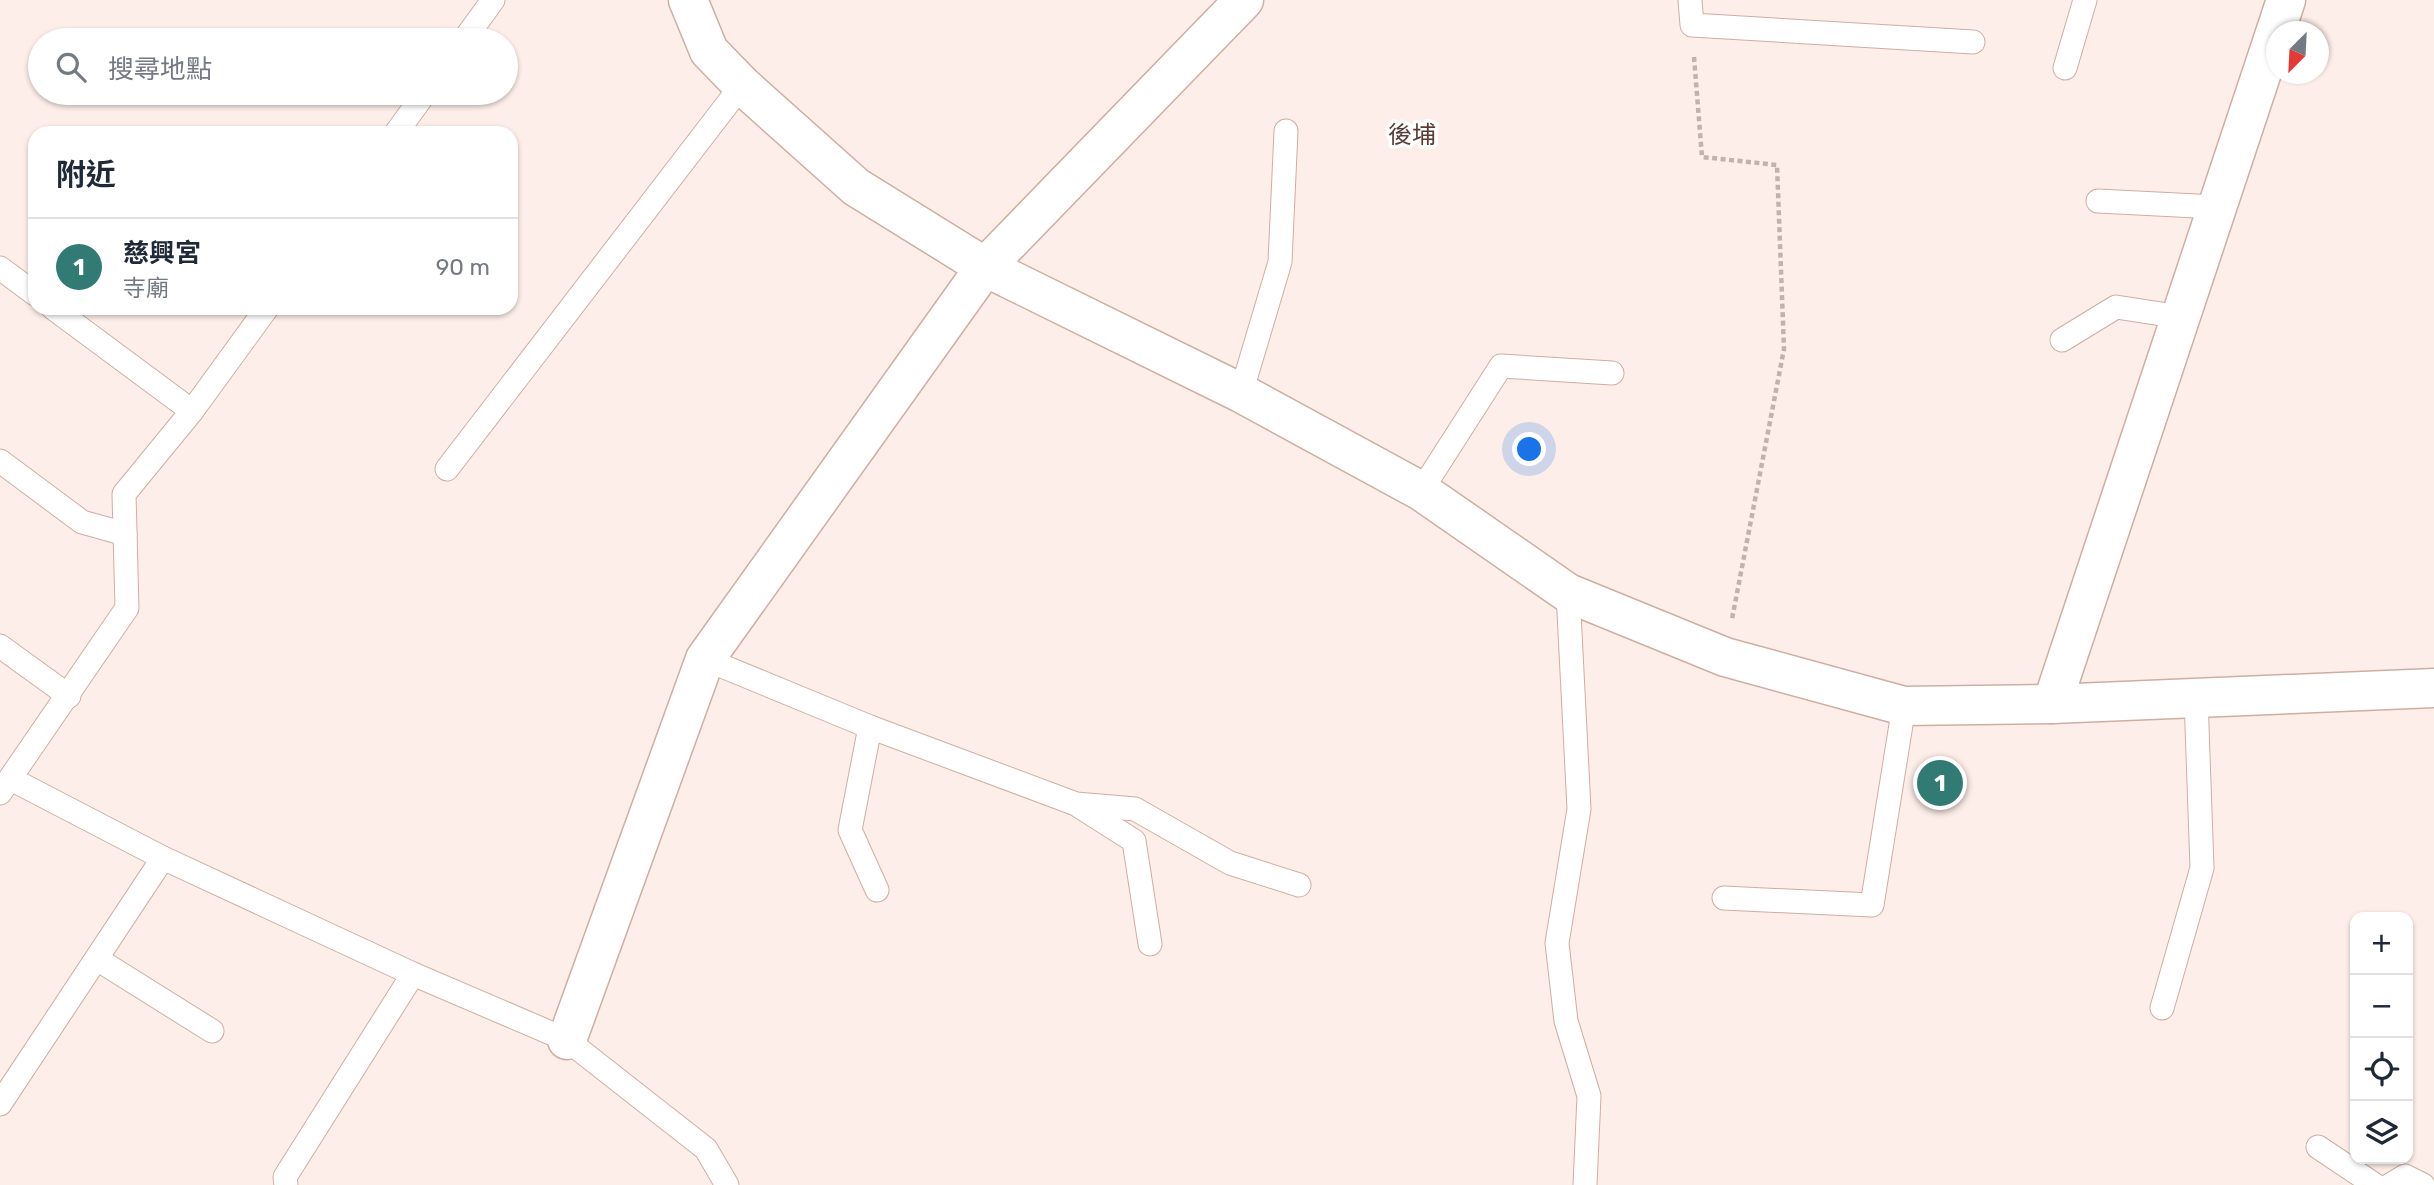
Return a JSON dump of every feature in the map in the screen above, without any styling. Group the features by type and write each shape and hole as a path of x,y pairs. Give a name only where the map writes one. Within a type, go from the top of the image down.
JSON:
{"street":[{"path":"688,0 709,51 742,85 856,187 985,267 1241,393 1422,491 1569,593 1725,657 1904,706 2431,695"},
{"path":"2052,704 2286,0"},
{"path":"567,1040 705,659 985,267 1242,1"}],"lane":[{"path":"473,28 494,0"},
{"path":"1690,0 1692,25 1973,42"},
{"path":"2065,68 2085,0"},
{"path":"447,469 742,85"},
{"path":"401,126 416,105"},
{"path":"1241,393 1280,262 1286,131"},
{"path":"2098,201 2216,207"},
{"path":"0,268 28,289"},
{"path":"2062,340 2116,307 2180,317"},
{"path":"62,315 192,411"},
{"path":"262,315 192,411 124,494 127,608 5,786 413,974 567,1040 706,1149 727,1185"},
{"path":"1422,491 1501,366 1612,373"},
{"path":"0,461 82,522 125,534"},
{"path":"1569,593 1579,809 1557,943 1566,1021 1589,1096 1586,1185"},
{"path":"0,646 69,696"},
{"path":"705,659 870,727 1076,804 1134,841 1150,944"},
{"path":"2162,1008 2202,868 2196,698"},
{"path":"1724,898 1872,905 1904,706"},
{"path":"870,727 849,830 877,890"},
{"path":"1076,804 1135,809 1230,863 1299,885"},
{"path":"0,1104 163,858"},
{"path":"97,958 212,1031"},
{"path":"286,1185 285,1177 413,974"},
{"path":"2318,1147 2375,1185"},
{"path":"2390,1185 2405,1176 2423,1185"}],"path":[{"path":"1692,25 1702,157 1777,165 1784,348 1725,657"}],"place":[{"name":"慈興宮","path":"1940,783"}],"district":[{"name":"後埔","path":"1412,135"}]}
